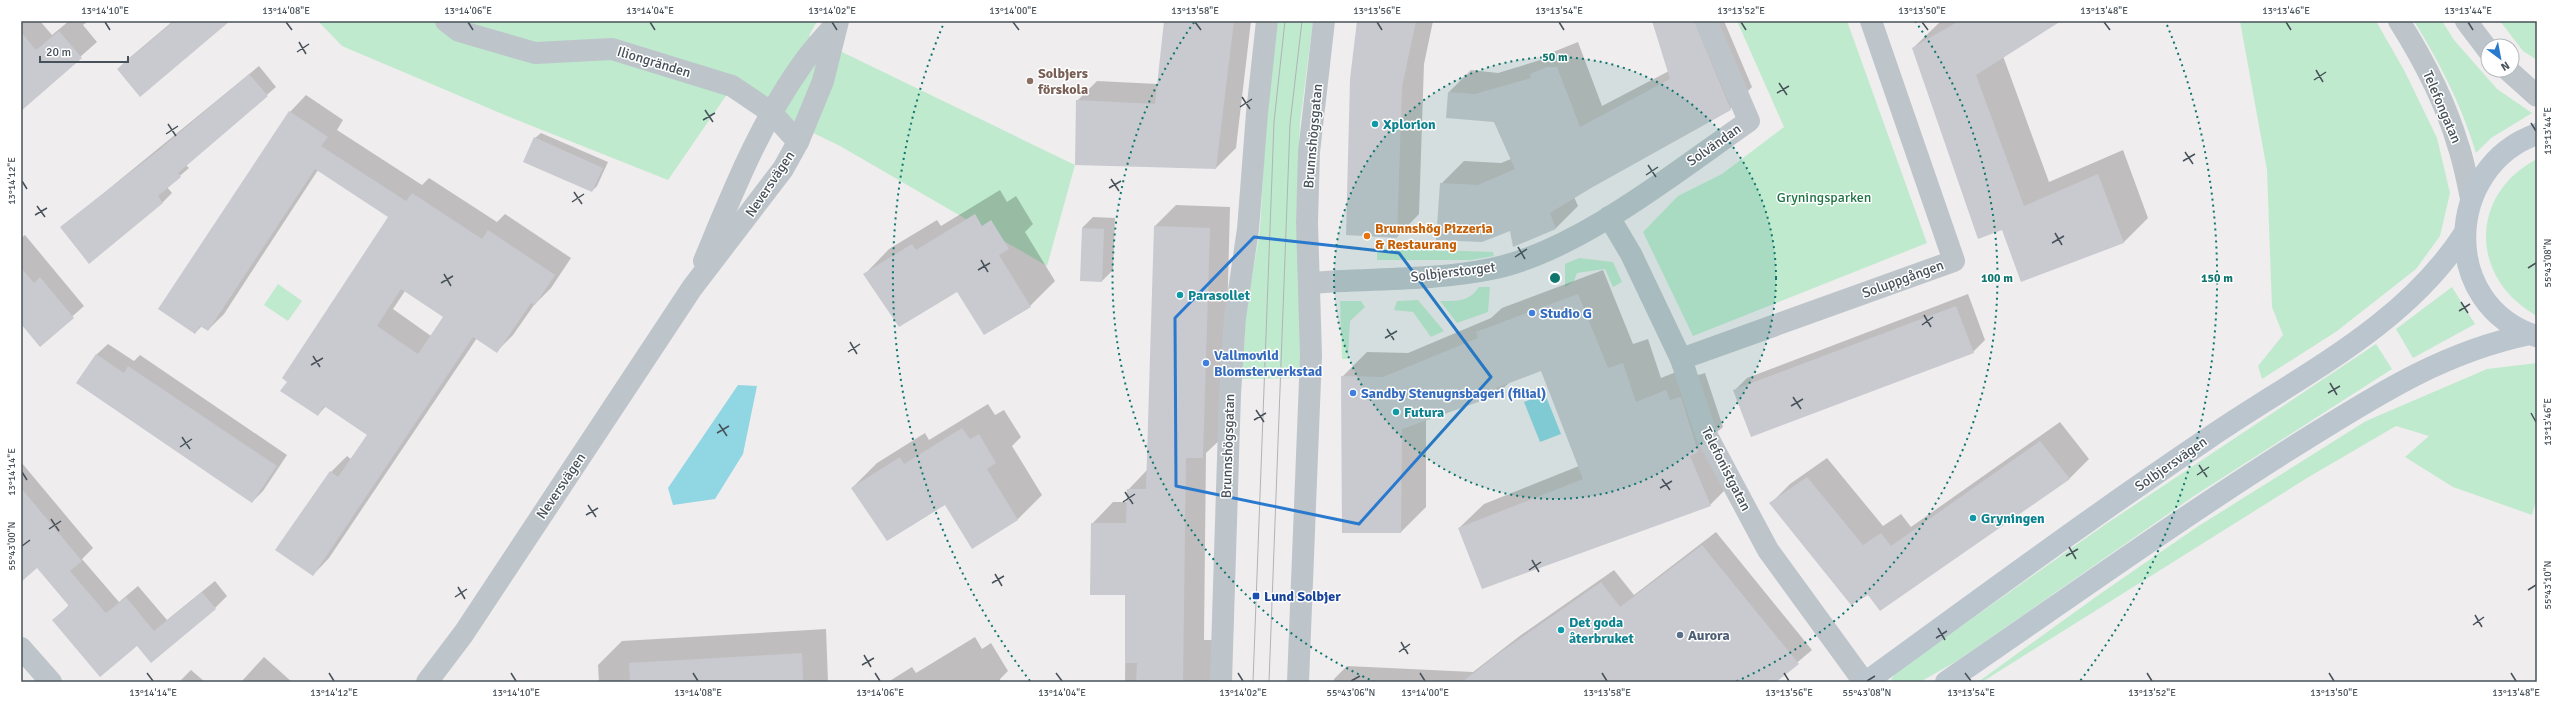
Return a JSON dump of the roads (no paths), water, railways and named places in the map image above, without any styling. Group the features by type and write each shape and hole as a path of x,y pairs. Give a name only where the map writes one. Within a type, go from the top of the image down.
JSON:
{"main road":[{"path":"2534,336 2500,315 2477,286 2468,264 2464,234 2471,198 2483,174 2501,154 2524,139 2537,134"},
{"name":"Solbjersvägen","path":"1865,682 2207,438 2370,332 2425,285 2451,255 2464,234"},
{"path":"1946,682 2238,482 2369,400 2430,367 2462,353 2492,342 2534,336"}],"street":[{"name":"Iliongränden","path":"446,21 460,31 535,53 612,49 732,86 772,113 798,142"},
{"name":"Neversvägen","path":"692,288 744,166 772,113 801,65 838,21"},
{"name":"Neversvägen","path":"427,682 464,633 692,288 772,186 798,142 823,81 838,21"},
{"name":"Brunnshögsgatan","path":"1221,682 1230,394 1234,318 1248,229 1267,21"},
{"name":"Brunnshögsgatan","path":"1298,682 1311,355 1307,223 1309,152 1324,21"},
{"name":"Solvändan","path":"1609,217 1749,121 1706,21"},
{"name":"Soluppgången","path":"1681,359 1954,260 1871,21"},
{"name":"Telefongatan","path":"2399,21 2414,46 2441,100 2459,145 2471,198"},
{"path":"2466,21 2480,39"},
{"path":"2517,78 2537,96"},
{"name":"Solbjerstorget","path":"1310,283 1442,276 1492,269 1540,254 1609,217"},
{"name":"Telefonistgatan","path":"1609,217 1631,254 1681,359 1707,436 1768,550 1865,682"},
{"path":"21,648 51,682"}],"water":[{"path":"738,385 757,386 743,454 715,499 673,505 668,488"},
{"path":"1545,394 1561,434 1540,442 1524,402"}],"tram line":[{"path":"1253,682 1274,122 1285,21"},
{"path":"1269,682 1290,124 1302,21"}],"place":[{"name":"Solbjers förskola","path":"1030,81"},
{"name":"Xplorion","path":"1375,124"},
{"name":"Brunnshög Pizzeria & Restaurang","path":"1367,236"},
{"name":"Parasollet","path":"1180,295"},
{"name":"Studio G","path":"1532,313"},
{"name":"Vallmovild Blomsterverkstad","path":"1206,363"},
{"name":"Sandby Stenugnsbageri (filial)","path":"1353,393"},
{"name":"Futura","path":"1396,412"},
{"name":"Gryningen","path":"1973,518"},
{"name":"Lund Solbjer","path":"1256,596"},
{"name":"Det goda återbruket","path":"1561,630"},
{"name":"Aurora","path":"1680,635"}],"park label":[{"name":"Gryningsparken","path":"1824,197"}]}
